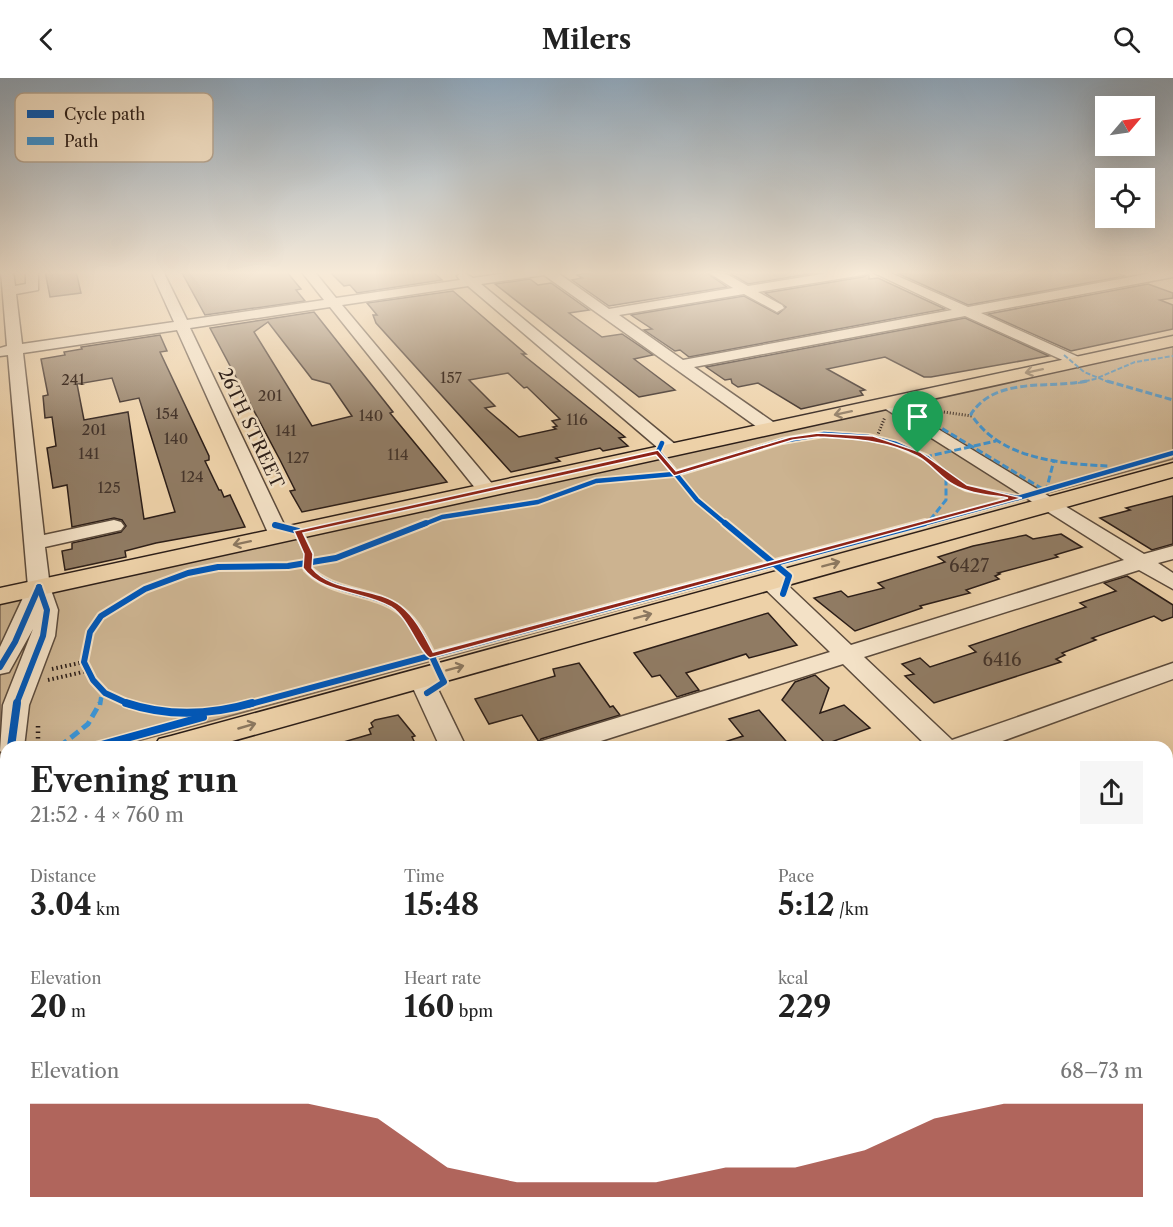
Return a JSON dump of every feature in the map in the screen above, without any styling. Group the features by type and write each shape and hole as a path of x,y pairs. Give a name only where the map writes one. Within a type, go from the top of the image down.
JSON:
{"main road":[{"path":"0,596 670,449 771,428 887,408 1173,340"},
{"path":"192,741 1173,470"}],"street":[{"path":"8,325 7,344 39,587 47,610 43,636 16,705 12,741"},
{"path":"7,344 134,325"},
{"name":"26TH STREET","path":"181,325 279,535"},
{"path":"351,325 487,490"},
{"path":"525,325 670,449"},
{"path":"624,325 771,428"},
{"path":"681,365 899,325"},
{"path":"995,325 1078,362"},
{"path":"887,408 1050,505 1173,582"},
{"path":"34,543 114,526"},
{"path":"571,741 1173,552"},
{"path":"770,581 938,741"},
{"path":"0,667 15,642 39,587"},
{"path":"976,741 1173,672"},
{"path":"420,677 450,741"}],"path":[{"path":"875,439 887,408"},
{"path":"920,409 972,416"},
{"path":"84,654 84,662 93,681"},
{"path":"52,669 84,662"},
{"path":"47,680 87,671"}],"shaded area":[{"path":"1173,346 1173,459 138,741 0,741 0,602"}],"building":[{"path":"232,325 264,325 254,332 312,426 352,416 330,384 312,379 270,325 324,325 393,412 390,413 447,482 302,512 290,491 295,490 210,328"},
{"path":"377,325 492,325 526,354 522,354 625,437 619,438 628,446 603,451 600,448 556,458 560,461 511,472","holes":["508,373 524,388 527,387 560,419 552,421 557,426 553,427 556,429 519,437 485,408 495,406 469,380"]},
{"path":"547,325 585,325 602,337 622,334 653,355 634,359 675,390 639,397"},
{"path":"645,325 862,325 689,357 680,350 675,351 644,330 652,329"},
{"path":"930,325 980,325 1049,356 931,377 924,377 885,357 827,369 865,390 860,391 863,395 801,409 758,383 738,387 732,383 731,379 725,380 706,367"},
{"path":"1012,325 1173,325 1173,329 1071,351"},
{"path":"160,335 167,351 160,352 209,456 209,460 205,461 224,497 230,495 245,527 156,543 125,551 126,557 65,570 62,551 72,549 72,543 121,532 126,526 122,520 114,518 72,527 67,485 53,488 47,448 56,446 52,417 45,418 43,396 48,395 41,359 65,355 64,352 82,349 81,347","holes":["112,378 120,402 139,398 175,512 144,519 128,412 84,420 77,384"]},
{"path":"1173,496 1173,544 1152,550 1100,518 1130,510 1126,508"},
{"path":"1061,534 1082,547 1055,555 1058,557 998,573 1000,574 995,576 999,579 966,590 970,593 920,606 922,608 855,631 814,598 841,591 848,597 884,588 878,583 945,562 938,557 973,546 1026,535 1033,539"},
{"path":"1127,576 1173,605 1173,617 1162,621 1154,616 1092,638 1096,640 1062,653 1065,655 1056,659 1061,662 934,703 905,676 914,674 902,664 920,658 930,667 976,652 969,646 1086,607 1080,603 1116,591 1104,583"},
{"path":"768,613 797,645 749,658 746,654 686,673 699,690 677,697 660,675 652,677 634,653"},
{"path":"579,663 610,707 613,706 620,715 540,741 522,715 489,724 475,699 555,676 553,669"},
{"path":"815,675 829,688 820,713 844,705 870,728 834,741 823,741 782,700 795,682"},
{"path":"759,710 786,741 727,741 743,736 729,719"},
{"path":"398,715 415,736 412,737 414,741 347,741 371,734 369,729 373,727 371,723"}],"marked path":[{"path":"1064,355 1072,364 1098,378 1173,400"},
{"path":"1110,466 1053,460 1012,449 994,440 980,428 971,414 979,403 990,395 1005,390 1085,382 1135,362 1173,356"},
{"path":"908,408 1046,491 1054,460"},
{"path":"925,457 996,441"},
{"path":"930,520 946,500 946,475"},
{"path":"67,741 88,724 98,709 102,692"}],"cycle path":[{"path":"810,435 853,435 896,444 927,458 958,485 983,494 1018,498 217,713 159,711 121,702 105,693 93,680 84,662 90,632 101,616 145,589 188,573 218,567 288,566 336,558 442,517 538,502 596,481 674,474 782,441 810,435"},
{"path":"662,443 658,452 697,500 789,576 783,594"},
{"path":"1018,498 1173,453"},
{"path":"275,525 298,531 309,554 307,568 315,577 338,588 379,599 402,611 420,635 444,682 427,693"},
{"path":"0,667 15,642 39,587"},
{"path":"12,741 16,705 43,636 47,610 39,587"},
{"path":"116,741 203,717"}],"route":[{"path":"828,434 870,438 902,446 918,453 931,461 955,483 984,493 1018,498 430,655 409,617 387,601 316,579 307,568 309,554 298,531 658,452 674,474 792,438 828,434"}]}
